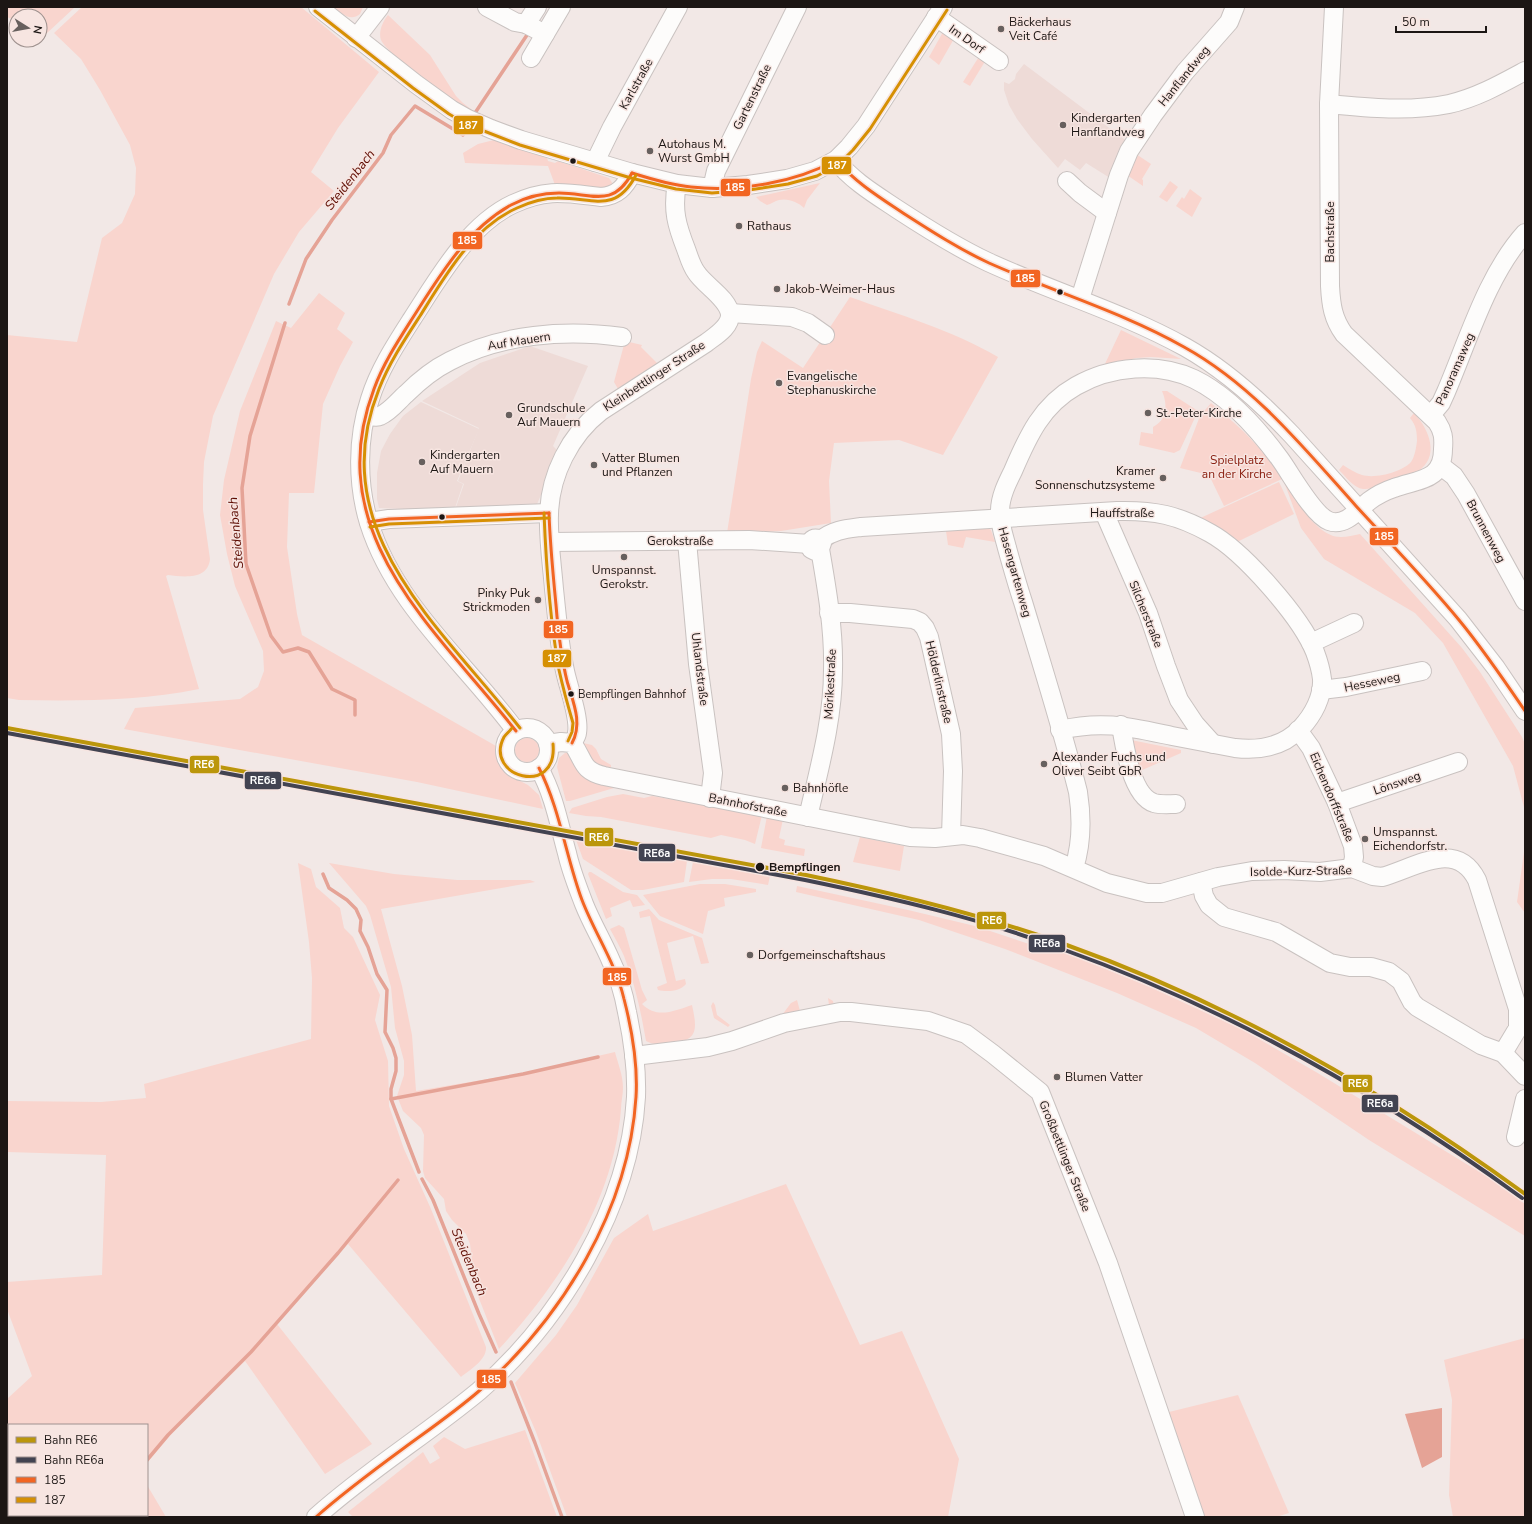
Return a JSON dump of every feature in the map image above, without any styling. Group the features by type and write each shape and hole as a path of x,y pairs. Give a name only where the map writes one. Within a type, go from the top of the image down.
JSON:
{"street":[{"path":"318,7 435,99 468,119 507,135 632,173 676,184 712,188 787,179 815,171 836,160 866,126 940,12"},
{"path":"356,38 380,7"},
{"path":"487,7 515,22 526,24 545,34"},
{"path":"526,24 537,7"},
{"path":"531,58 561,7"},
{"name":"Karlstraße","path":"595,162 616,120 678,7"},
{"name":"Gartenstraße","path":"712,188 716,171 797,7"},
{"name":"Hanflandweg","path":"1080,299 1120,171 1129,151 1153,115 1185,72 1229,22 1236,7"},
{"name":"Bachstraße","path":"1334,7 1329,104 1330,286 1334,318 1348,338 1431,415"},
{"name":"Im Dorf","path":"940,12 999,61"},
{"path":"1329,104 1370,108 1405,109 1449,104 1478,94 1525,71"},
{"path":"836,160 858,181 893,206 944,238 989,262 1080,299 1169,339 1198,354 1228,375 1282,424 1458,619 1508,684 1525,711"},
{"path":"516,731 493,702 432,632 411,602 384,558 369,522 362,493 360,468 362,435 366,415 375,384 389,357 447,265 475,232 503,209 528,198 558,192 601,197 608,196 620,190 626,184 632,173"},
{"path":"1067,181 1080,193 1107,213"},
{"path":"676,184 674,200 675,218 689,256 696,272 724,301 730,313 792,317 808,323 825,335"},
{"name":"Panoramaweg","path":"1441,466 1443,457 1443,436 1441,428 1431,415 1441,403 1495,278 1512,249 1525,233"},
{"name":"Kleinbettlinger Straße","path":"572,743 577,734 578,723 564,669 550,542 549,513 555,480 565,453 589,420 599,412 668,369 715,336 727,325 730,319 730,313"},
{"name":"Auf Mauern","path":"366,415 379,417 439,367 464,354 488,345 513,339 574,333 622,337"},
{"name":"Hasengartenweg","path":"1074,868 1080,838 1080,806 1076,786 1014,572 1000,518 1003,495 1023,448 1034,426 1050,405 1069,390 1091,379 1116,372 1143,368 1162,369 1179,373 1196,380 1218,394 1242,415 1280,459 1316,511 1327,520 1342,522 1350,518 1359,509"},
{"path":"1359,509 1372,499 1389,490 1431,476 1441,466"},
{"name":"Brunnenweg","path":"1441,466 1454,476 1466,494 1525,601"},
{"name":"Hauffstraße","path":"1000,518 1146,511 1165,514 1196,526 1218,538 1262,578 1292,614 1316,653 1322,679 1320,697 1312,713 1298,730 1280,744 1261,749 1235,748 1122,725 1094,724 1060,730"},
{"name":"Silcherstraße","path":"1104,512 1148,613 1173,687 1179,700 1188,715 1213,744"},
{"path":"369,522 389,519 549,513"},
{"path":"817,545 830,533 839,530 1000,518"},
{"name":"Gerokstraße","path":"550,542 749,540 817,545"},
{"name":"Uhlandstraße","path":"687,541 698,664 713,773 710,798"},
{"name":"Mörikestraße","path":"808,817 831,705 833,658 829,613 817,545"},
{"name":"Hölderlinstraße","path":"829,613 850,613 913,619 920,622 925,628 929,637 939,676 951,734 957,835"},
{"path":"1311,643 1354,623"},
{"name":"Hesseweg","path":"1321,690 1346,687 1422,671"},
{"path":"1172,736 1188,715"},
{"path":"1122,725 1125,750 1130,767 1142,794 1154,803 1176,804"},
{"path":"528,728 535,730 545,738 548,744 548,758 539,768 533,771 520,771 509,763 506,757 506,746 508,740 516,731 528,728"},
{"name":"Eichendorffstraße","path":"1298,730 1311,748 1337,803 1353,846 1354,857 1352,868"},
{"path":"548,744 561,742 572,743"},
{"name":"Bahnhofstraße","path":"572,743 584,766 597,774 710,798 910,837 935,838 957,835"},
{"name":"Lönsweg","path":"1337,803 1458,762"},
{"path":"316,1517 363,1478 479,1390 510,1361 530,1339 564,1294 586,1258 602,1225 623,1168 629,1145 636,1097 634,1056 627,1011 618,976 587,912 576,884 571,870 553,798 539,768"},
{"name":"Isolde-Kurz-Straße","path":"957,835 1019,848 1074,868 1107,883 1147,893 1162,893 1235,873 1252,871 1284,870 1320,872 1352,868 1374,876 1382,877 1434,859 1444,858 1461,861 1473,871 1477,880 1518,1009 1518,1028 1503,1053"},
{"path":"1202,882 1204,896 1209,905 1224,917 1276,932 1330,963 1371,967 1389,972 1401,981 1412,1002 1422,1011 1481,1045 1503,1053 1525,1076"},
{"name":"Großbettlinger Straße","path":"634,1056 708,1047 732,1042 784,1023 840,1012 851,1012 928,1021 966,1034 1034,1087 1040,1092 1108,1263 1195,1517"},
{"path":"1516,1137 1525,1100"}],"shaded area":[{"name":"Kindergarten Hanflandweg","path":"1024,64 1128,142 1110,178 1086,163 1080,170 1065,159 1058,168 1032,139 1017,119 1009,105 1004,90 1004,82 1009,84 1015,79 1016,74"},
{"name":"Grundschule Auf Mauern","path":"530,346 588,366 553,446 559,452 535,509 455,510 464,484 458,481 479,428 422,401 480,363"},
{"name":"Kindergarten Auf Mauern","path":"421,402 479,429 457,481 463,484 454,511 379,508 377,499 377,473 381,451 390,434 403,416"},
{"path":"1442,1408 1442,1457 1422,1468 1405,1414"}],"green space":[{"path":"7,7 75,7 48,32 48,8 8,8 7,17"},
{"path":"82,7 301,7 379,72 338,128 311,172 334,191 299,232 274,274 213,416 204,462 203,484 203,510 210,559 208,566 205,571 194,576 166,576 199,689 132,698 87,700 19,700 7,698 7,335 77,342 102,238 122,223 135,194 136,168 130,145 81,59 54,33"},
{"path":"333,7 363,7 360,14 349,17"},
{"path":"388,15 430,55 456,96 463,103 472,110 519,130 484,118 465,109 423,80 409,68 386,47 381,40 380,34 384,20"},
{"path":"943,32 955,37 939,65 929,57"},
{"path":"980,55 984,59 984,63 970,86 963,82"},
{"path":"494,140 547,158 548,161 555,163 558,161 609,178 613,184 610,189 555,185 548,166 465,163 463,153 478,144"},
{"path":"1136,154 1151,164 1142,179 1143,186 1124,173"},
{"path":"1170,181 1178,187 1167,202 1159,197"},
{"path":"820,183 807,200 804,208 796,202 789,200 779,200 767,205 756,197"},
{"path":"1190,189 1202,198 1192,217 1176,206 1182,197 1184,199"},
{"path":"319,293 345,313 337,329 353,342 340,366 323,404 314,493 289,493 287,547 297,614 302,635 496,746 498,762 510,776 528,785 539,795 543,809 417,782 124,729 135,708 240,699 258,687 264,671 263,651 235,586 227,554 220,515 224,480 240,411 276,321 291,328"},
{"path":"850,297 944,331 980,347 998,357 943,455 899,440 834,443 829,481 831,523 781,531 727,533 751,379 757,352 762,341 803,368"},
{"path":"1121,330 1181,359 1151,357 1136,358 1104,366"},
{"path":"625,341 642,345 641,347 659,365 621,394 614,382"},
{"path":"1162,391 1167,391 1198,411 1180,450 1174,453 1139,445 1141,432 1153,434 1153,427 1158,424 1164,416 1165,402"},
{"name":"Spielplatz an der Kirche","path":"1211,403 1250,438 1275,468 1282,479 1224,506 1209,475 1180,468 1200,416"},
{"path":"1414,413 1428,435 1431,451 1429,459 1417,472 1374,488 1363,489 1353,484 1339,470 1343,465 1362,475 1374,476 1395,472 1407,466 1411,462 1415,452 1417,441 1416,429 1410,418"},
{"path":"1283,479 1300,506 1323,531 1341,537 1360,534 1462,648 1480,672 1525,744 1525,811 1513,766 1443,643 1415,613 1324,559 1301,528"},
{"path":"1279,482 1294,514 1233,544 1196,520"},
{"path":"986,527 991,530 995,542 966,537 963,548 948,545 946,531"},
{"path":"527,738 535,742 539,750 535,758 527,762 519,758 515,750 519,742"},
{"path":"1131,740 1181,750 1181,753 1140,771"},
{"path":"583,743 592,745 596,749 601,759 611,765 611,769 594,766"},
{"path":"565,753 568,753 615,786 614,788 566,801 557,767 559,758"},
{"path":"623,794 644,798 652,796 762,815 755,844 745,840 721,835 711,838 601,817 569,813 572,808 607,797"},
{"path":"767,816 783,819 779,838 785,840 784,845 805,849 804,856 761,848"},
{"path":"860,837 904,846 900,871 853,862"},
{"path":"576,840 687,861 684,882 643,890 631,890 583,859"},
{"path":"1525,845 1525,913 1517,902"},
{"path":"693,862 770,876 768,885 731,879 712,879 689,882"},
{"path":"298,863 311,869 316,887 340,908 344,928 353,937 380,995 375,1020 388,1061 389,1106 404,1149 431,1209 486,1347 484,1356 461,1377 348,1244 277,1324 372,1444 325,1474 245,1361 174,1431 148,1462 148,1424 8,1424 8,1516 148,1516 148,1487 166,1517 7,1517 7,1399 32,1376 7,1309 7,1282 102,1275 106,1155 7,1152 7,1101 101,1102 146,1098 144,1084 311,1039 312,978 309,942"},
{"path":"329,863 394,874 457,880 530,880 535,882 381,909 402,986 412,1035 416,1091 524,1073 615,1052 623,1083 623,1091 616,1143 608,1176 595,1208 563,1268 543,1296 499,1349 476,1291 470,1244 466,1234 452,1220 446,1211 444,1199 425,1178 423,1171 424,1135 421,1128 403,1111 397,1096 404,1075 404,1061 395,1028 391,987 370,915 366,906"},
{"path":"589,872 623,892 637,895 645,905 633,907 630,900 610,908 612,916 606,919 588,874"},
{"path":"700,884 725,884 756,889 756,892 724,898 725,906 708,911 703,934 660,916 643,895"},
{"path":"797,886 975,926 1029,944 1071,955 1150,987 1245,1031 1316,1072 1491,1179 1525,1204 1525,1236 1369,1140 1255,1063 1196,1028 1117,993 1005,949 919,920 796,892"},
{"path":"649,909 659,920 702,938 709,963 701,964 693,936 667,943 676,981 685,979 686,984 680,989 669,991 658,990 657,987 667,983 650,916 640,918 639,912"},
{"path":"619,925 624,928 642,990 647,1000 642,1004 648,1009 660,1012 672,1011 692,1005 695,1027 694,1032 687,1039 680,1042 658,1044 652,1044 646,1041 640,1009 631,977 624,956 610,929"},
{"path":"828,998 833,1001 834,1006 729,1034 731,1031 782,1015 791,1003 797,1000 800,1011 829,1005"},
{"path":"713,1002 717,1015 730,1025 728,1027 714,1018 711,1006"},
{"path":"786,1184 860,1345 902,1331 959,1459 948,1517 567,1517 536,1432 515,1383 556,1335 577,1305 614,1238 648,1214 653,1231"},
{"path":"1525,1338 1525,1517 1453,1517 1449,1495 1452,1400 1444,1360"},
{"path":"1238,1395 1289,1513 1276,1517 1199,1517 1165,1413"},
{"path":"525,1430 557,1517 353,1517 348,1512 423,1452 430,1464 440,1458 433,1446 444,1437 465,1449"}],"waterway":[{"name":"Steidenbach","path":"475,113 529,32"},
{"name":"Steidenbach","path":"289,304 306,259 332,220 383,153 391,135 415,106 463,135 467,130"},
{"name":"Steidenbach","path":"285,323 250,436 242,488 246,564 271,636 283,652 298,648 309,652 332,689 355,700 355,715"},
{"name":"Steidenbach","path":"323,874 329,888 347,900 356,909 361,920 360,931 368,947 377,974 387,990 385,1032 396,1058 396,1071 391,1089 391,1099 419,1172"},
{"path":"391,1099 523,1074 598,1057"},
{"name":"Steidenbach","path":"422,1179 433,1200 496,1352"},
{"path":"148,1459 168,1435 251,1352 338,1253 398,1180"},
{"name":"Steidenbach","path":"511,1382 562,1517"}],"rail line":[{"name":"RE6","path":"7,728 806,875 904,897 1000,923 1064,944 1125,967 1186,993 1304,1052 1417,1120 1525,1194"},
{"name":"RE6a","path":"7,733 805,880 870,894 967,918 1031,938 1123,972 1184,998 1243,1027 1301,1057 1414,1124 1469,1160 1522,1198"}],"transit line":[{"name":"187","path":"315,11 413,88 449,114 466,124 520,145 631,178 676,189 712,193 749,190 788,184 817,176 839,164 870,129 947,10"},
{"name":"185","path":"836,160 843,168 876,195 945,240 1013,274 1137,323 1184,347 1209,362 1233,380 1297,440 1434,591 1476,642 1525,711"},
{"name":"185","path":"632,173 661,182 684,186 709,188 747,187 803,175 836,160"},
{"name":"185","path":"516,731 421,616 394,576 374,534 362,489 361,441 374,389 391,353 443,271 480,227 511,205 534,196 559,193 591,196 609,195 617,191 625,184 632,173"},
{"name":"187","path":"520,728 426,614 399,574 378,532 366,488 365,440 379,389 392,361 439,285 473,240 501,217 517,208 537,201 552,198 570,198 592,201 611,200 620,195 628,187 636,175"},
{"name":"187","path":"544,513 547,571 553,631 559,670 573,723 572,732 568,741"},
{"name":"185","path":"549,513 560,643 565,672 577,720 577,728 572,743"},
{"name":"185","path":"369,522 389,519 549,513"},
{"name":"187","path":"370,527 389,524 549,518"},
{"name":"187","path":"512,728 504,737 500,751 504,763 512,771 522,776 534,776 544,771 551,761 553,744"},
{"name":"185","path":"316,1517 359,1481 461,1406 510,1362 538,1330 564,1295 586,1258 605,1220 620,1180 631,1139 636,1097 634,1047 630,1023 624,999 611,961 593,925 576,884 558,816 539,768"}],"place":[{"name":"Bäckerhaus Veit Café","path":"1001,29"},
{"name":"Kindergarten Hanflandweg","path":"1063,125"},
{"name":"Autohaus M. Wurst GmbH","path":"650,151"},
{"name":"Rathaus","path":"739,226"},
{"name":"Jakob-Weimer-Haus","path":"777,289"},
{"name":"Evangelische Stephanuskirche","path":"779,383"},
{"name":"St.-Peter-Kirche","path":"1148,413"},
{"name":"Grundschule Auf Mauern","path":"509,415"},
{"name":"Kindergarten Auf Mauern","path":"422,462"},
{"name":"Vatter Blumen und Pflanzen","path":"594,465"},
{"name":"Kramer Sonnenschutzsysteme","path":"1163,478"},
{"name":"Umspannst. Gerokstr.","path":"624,557"},
{"name":"Pinky Puk Strickmoden","path":"538,600"},
{"name":"Bempflingen Bahnhof","path":"571,694"},
{"name":"Alexander Fuchs und Oliver Seibt GbR","path":"1044,764"},
{"name":"Bahnhöfle","path":"785,788"},
{"name":"Umspannst. Eichendorfstr.","path":"1365,839"},
{"name":"Bempflingen","path":"760,867"},
{"name":"Dorfgemeinschaftshaus","path":"750,955"},
{"name":"Blumen Vatter","path":"1057,1077"}]}
